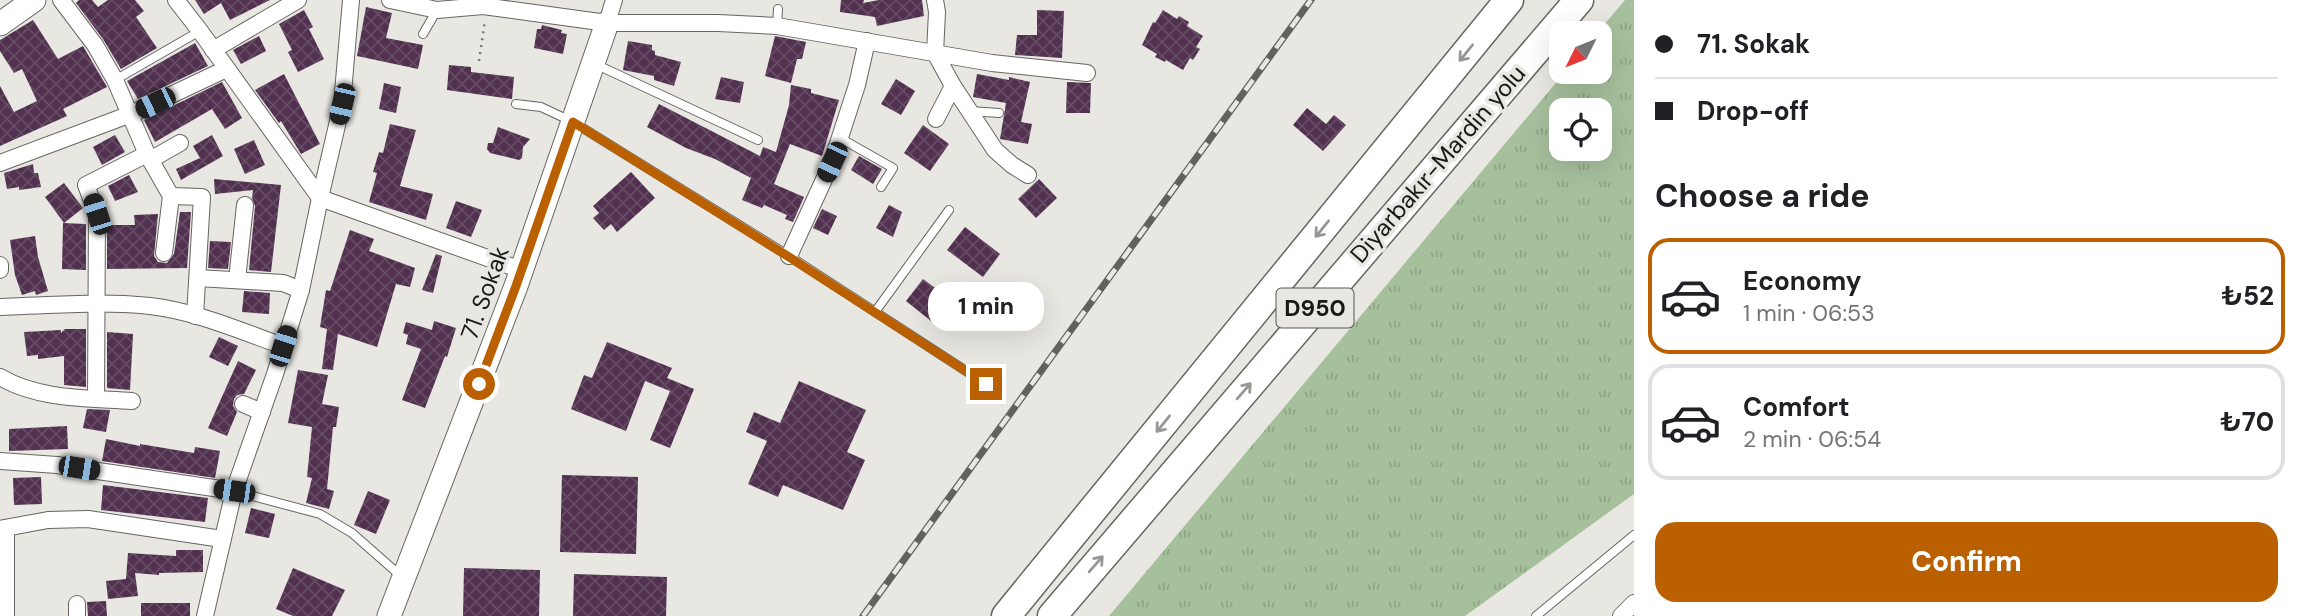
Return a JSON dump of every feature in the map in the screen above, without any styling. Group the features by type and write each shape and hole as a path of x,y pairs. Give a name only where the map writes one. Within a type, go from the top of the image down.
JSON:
{"highway":[{"name":"Diyarbakır-Mardin yolu","path":"1006,616 1509,0"},
{"name":"Diyarbakır-Mardin yolu","path":"1052,616 1579,0"}],"street":[{"path":"0,24 34,0"},
{"path":"61,0 95,45 115,80 148,157 171,196 164,253"},
{"path":"176,0 320,198 521,270"},
{"path":"213,50 298,0"},
{"path":"205,616 234,491 301,289 342,104 351,0"},
{"path":"390,0 436,10 482,3 607,23 777,26 992,64 1087,73"},
{"path":"607,23 614,0"},
{"path":"935,0 935,52 953,86 995,150 1028,175"},
{"name":"71. Sokak","path":"389,616 405,580 521,270 607,23"},
{"path":"789,257 832,162 857,85 867,41"},
{"path":"0,163 131,114 226,69"},
{"path":"936,119 953,86"},
{"path":"96,398 97,214 86,184 180,143"},
{"path":"171,196 202,197 195,316"},
{"path":"237,280 246,205"},
{"path":"0,265 0,270"},
{"path":"198,278 283,283 301,289"},
{"path":"0,307 98,303 152,306 195,316 283,346"},
{"path":"0,377 12,384 47,395 132,401"},
{"path":"243,404 262,412"},
{"path":"0,461 57,465 234,491"},
{"path":"6,616 3,528 48,520 88,519 222,539"},
{"path":"1621,616 1634,603"}],"lane":[{"path":"777,26 778,9"},
{"path":"423,34 436,10"},
{"path":"115,80 200,31"},
{"path":"593,63 758,140"},
{"path":"516,104 541,107 573,122 986,384"},
{"path":"970,111 999,113"},
{"path":"840,138 893,168 881,187"},
{"path":"875,312 949,210"},
{"path":"234,491 320,514 352,533 380,555 405,580"},
{"path":"1536,616 1634,536"}],"path":[{"path":"479,61 485,18 482,3"}],"green space":[{"path":"1625,0 1634,0 1634,494 1465,616 1109,616 1555,84 1612,84 1612,21 1607,21"}],"building":[{"path":"79,0 92,0 98,7 108,0 135,0 144,11 136,17 157,48 121,69 76,3"},
{"path":"195,0 270,0 230,20 221,3 204,14"},
{"path":"841,0 864,0 863,3 879,0 922,0 924,16 877,26 875,17 840,12"},
{"path":"366,7 392,13 386,38 423,45 418,69 357,56"},
{"path":"304,10 313,27 309,29 324,59 298,72 288,52 292,50 279,24"},
{"path":"1037,10 1064,11 1062,58 1015,55 1017,35 1037,35"},
{"path":"1163,10 1177,19 1179,16 1189,22 1187,26 1203,36 1196,47 1200,49 1193,60 1190,58 1183,70 1155,57 1157,54 1142,45 1153,22 1155,23"},
{"path":"33,20 58,59 83,46 107,87 63,109 67,116 0,146 0,86 14,112 37,101 22,69 14,73 0,51 0,40"},
{"path":"542,25 567,34 563,54 534,48 537,29 541,29"},
{"path":"259,36 266,51 241,64 233,50"},
{"path":"775,36 806,42 802,59 797,59 791,83 765,76"},
{"path":"628,41 652,45 655,55 681,62 674,86 654,80 654,76 623,70"},
{"path":"195,43 208,66 138,99 127,81"},
{"path":"449,65 471,67 471,72 514,77 512,99 447,90"},
{"path":"284,74 320,144 301,154 281,121 279,123 255,90"},
{"path":"977,74 1030,82 1021,122 1032,124 1028,144 1000,139 1006,103 973,97"},
{"path":"721,77 744,82 740,103 715,99"},
{"path":"896,79 915,91 901,115 881,104"},
{"path":"222,82 242,118 225,129 212,109 155,142 144,120"},
{"path":"1067,82 1091,83 1090,113 1066,113"},
{"path":"384,83 401,87 396,113 379,109"},
{"path":"791,85 811,89 811,93 839,100 822,156 790,144 774,184 804,197 793,222 785,219 787,215 764,205 762,208 742,200 751,178 647,127 659,104 760,156 763,147 776,152 789,105"},
{"path":"1307,108 1326,124 1334,115 1346,125 1323,151 1293,125"},
{"path":"390,124 416,130 400,186 433,194 426,220 369,202 377,173 373,172 379,152 383,153"},
{"path":"923,125 949,144 930,171 904,153"},
{"path":"498,127 530,139 523,147 522,158 519,160 490,153 487,149 488,143 493,143"},
{"path":"115,135 125,152 102,165 93,147"},
{"path":"212,135 223,156 181,180 176,169 200,158 193,146"},
{"path":"254,140 265,165 245,174 234,149"},
{"path":"859,156 882,169 873,184 851,170"},
{"path":"33,164 41,187 7,189 4,173"},
{"path":"631,172 655,198 617,232 611,224 604,230 593,218 599,213 593,206"},
{"path":"129,175 138,192 115,201 108,186"},
{"path":"214,179 281,185 271,272 249,270 255,206 253,190 215,194"},
{"path":"1039,179 1057,198 1036,218 1018,199"},
{"path":"64,183 83,208 64,223 45,197"},
{"path":"456,201 482,210 471,237 446,228"},
{"path":"889,205 902,212 893,237 876,228"},
{"path":"822,209 837,216 828,235 813,228"},
{"path":"180,212 191,212 187,268 107,269 107,225 135,225 134,215 158,214 154,256 158,262 167,263 174,254"},
{"path":"63,223 86,224 86,270 62,269"},
{"path":"965,227 1000,254 983,277 947,250"},
{"path":"350,230 374,239 369,251 415,268 410,287 396,284 377,347 338,334 333,370 322,369 327,329 320,327 326,290 330,291"},
{"path":"35,236 48,291 36,295 35,291 22,295 15,275 10,240"},
{"path":"210,241 231,242 228,269 208,268"},
{"path":"436,254 442,256 433,293 422,290"},
{"path":"923,279 959,306 941,329 906,301"},
{"path":"244,291 270,293 269,314 242,312"},
{"path":"434,321 456,328 425,408 402,400 421,349 406,344 408,335 403,333 406,322 432,330"},
{"path":"65,329 86,329 86,387 64,385 64,356 38,359 38,355 27,356 24,332 61,330 61,333"},
{"path":"107,332 133,334 130,390 107,388"},
{"path":"219,337 238,346 228,366 209,357"},
{"path":"607,342 672,368 667,378 694,389 670,448 650,440 670,391 645,381 626,431 571,409 584,375 592,378"},
{"path":"238,361 256,370 244,394 237,395 234,399 233,406 237,412 227,436 208,428"},
{"path":"298,370 328,375 322,404 339,407 336,427 333,427 327,489 334,491 329,509 306,503 312,478 307,477 312,427 288,423"},
{"path":"799,381 866,410 847,452 865,460 843,510 783,485 778,497 748,484 767,441 746,432 754,412 780,423"},
{"path":"87,409 110,410 106,432 83,428"},
{"path":"67,426 68,449 9,451 9,429"},
{"path":"106,439 194,453 195,447 220,451 215,478 102,461"},
{"path":"562,475 638,477 636,554 560,552"},
{"path":"41,477 42,504 14,505 13,478"},
{"path":"103,485 208,498 205,522 101,510"},
{"path":"368,491 390,500 376,534 354,525"},
{"path":"251,508 275,514 269,538 245,533"},
{"path":"176,550 203,550 203,572 159,575 135,573 138,596 108,599 106,581 126,579 128,553 176,556"},
{"path":"293,568 345,590 332,616 293,616 276,609"},
{"path":"464,568 540,570 539,616 463,616"},
{"path":"574,574 667,577 666,616 573,616"},
{"path":"106,601 107,616 88,616 87,602"},
{"path":"141,603 190,603 190,616 141,616"}],"railway":[{"path":"863,616 1311,0"}],"route":[{"path":"479,384 573,122 986,384"}]}
